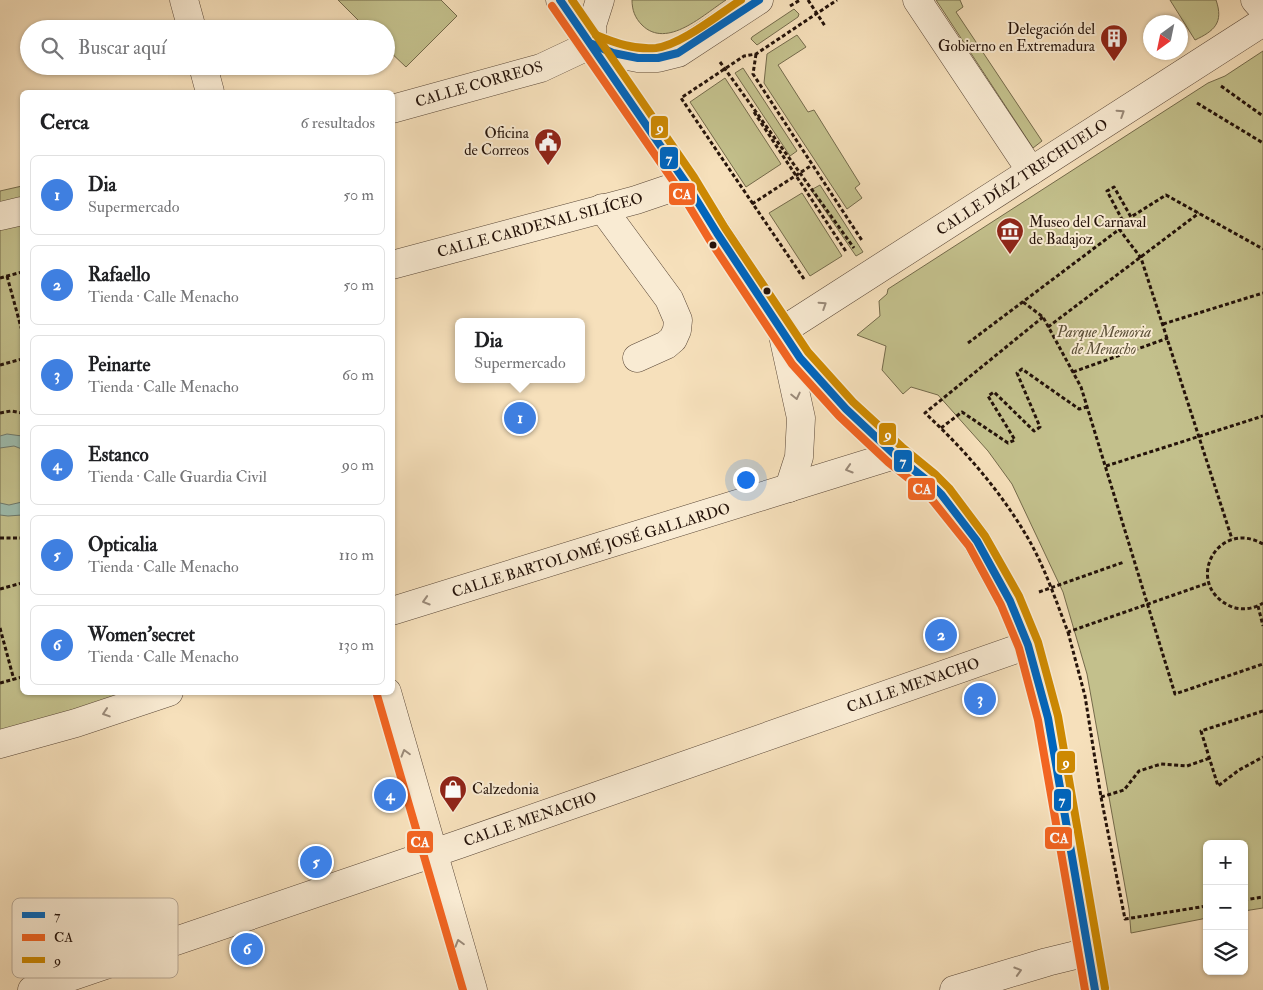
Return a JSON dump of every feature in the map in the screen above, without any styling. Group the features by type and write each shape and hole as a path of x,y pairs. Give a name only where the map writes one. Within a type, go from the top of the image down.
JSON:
{"street":[{"path":"184,0 190,20"},
{"path":"560,0 686,183 800,358 846,409 896,455 929,482 978,541 1010,601 1028,645 1048,718 1095,990"},
{"path":"592,44 592,25 600,0"},
{"path":"592,44 613,53 638,58 658,58 678,53 759,0"},
{"path":"917,0 1031,171"},
{"path":"1254,0 1263,9"},
{"name":"CALLE DÍAZ TRECHUELO","path":"782,332 822,306 868,266 1031,171 1263,22"},
{"name":"CALLE CORREOS","path":"395,108 541,68 592,44"},
{"path":"205,75 209,90"},
{"name":"CALLE CARDENAL SILÍCEO","path":"395,264 636,200 686,183"},
{"path":"602,208 669,299 678,320 677,330 673,339 666,345 637,358"},
{"path":"0,216 20,211"},
{"path":"782,332 801,418 799,457 789,488"},
{"name":"CALLE BARTOLOMÉ JOSÉ GALLARDO","path":"395,611 896,455"},
{"name":"CALLE MENACHO","path":"178,940 1028,645"},
{"path":"0,744 76,723 160,695"},
{"path":"388,695 473,990"},
{"path":"954,990 1047,962 1088,952"},
{"name":"CALLE MENACHO","path":"32,990 67,978"}],"path":[{"path":"808,0 825,26"},
{"path":"822,306 681,98 744,56 756,54 837,0"},
{"path":"756,54 753,74 812,164 868,266"},
{"path":"715,55 868,266"},
{"path":"1201,61 1221,86 1263,116"},
{"path":"725,68 796,175 868,266"},
{"path":"1191,100 1263,143"},
{"path":"752,204 812,164"},
{"path":"968,343 1126,225 1107,191 1114,187 1132,217 1166,195 1263,249"},
{"path":"1048,327 1198,213"},
{"path":"1119,229 1141,258 1232,539"},
{"path":"0,278 20,273"},
{"path":"7,276 20,324"},
{"path":"1163,324 1263,293"},
{"path":"1023,302 1043,317 1082,387 1175,694 1263,664"},
{"path":"1043,317 925,413 962,449 1008,505 1030,542 1068,632 1084,696 1101,798 1125,919 1203,907"},
{"path":"1073,372 1168,338"},
{"path":"0,365 20,360"},
{"path":"941,428 962,412 1008,443 1015,440 988,396 994,392 1034,430 1040,427 1017,373 1022,369 1079,409 1088,407"},
{"path":"0,412 20,413"},
{"path":"1106,466 1263,416"},
{"path":"0,538 20,538"},
{"path":"1263,544 1256,540 1244,538 1232,539 1214,551 1209,561 1207,572 1208,582 1214,594 1222,603 1234,608 1246,609 1263,603"},
{"path":"1010,601 1124,562"},
{"path":"1068,632 1208,582"},
{"path":"0,589 20,584"},
{"path":"1258,606 1263,626"},
{"path":"0,628 14,680"},
{"path":"0,683 20,678"},
{"path":"1263,711 1201,731 1218,786 1239,770 1263,758"},
{"path":"1101,798 1124,790 1139,771 1162,764 1187,766 1210,758"},
{"path":"1248,899 1263,897"}],"green space":[{"path":"338,0 441,0 457,16 406,67 395,57 395,20 358,20"},
{"path":"632,0 726,0 685,27 663,34 652,32 642,25 634,14"},
{"path":"936,0 960,0 963,7 956,12 1042,141 1033,148"},
{"path":"1170,0 1216,0 1219,15 1216,25 1195,40 1188,29 1188,15 1179,15"},
{"path":"794,9 799,14 798,17 757,45 751,39 752,37"},
{"path":"797,35 806,47 778,65 808,112 814,110 860,184 855,188 862,198 847,209 764,83 767,54"},
{"name":"Parque Memoria de Menacho","path":"1263,51 1263,908 1248,910 1248,840 1203,840 1203,919 1131,933 1129,909 1087,674 1063,592 1012,484 988,451 938,395 911,387 903,394 882,370 886,346 857,335 880,316 879,301 887,294 888,289 1208,83 1225,76"},
{"path":"743,68 797,151 790,156 735,73"},
{"path":"725,78 781,164 746,187 690,102"},
{"path":"820,185 863,252 856,256 811,190"},
{"path":"20,186 20,695 138,695 0,732 0,191"},
{"path":"802,193 842,256 810,276 769,213"}],"shaded area":[{"path":"7,434 20,436 20,448 14,446 0,448 0,436"},
{"path":"20,502 20,515 0,515 0,503 9,505"}],"transit line":[{"name":"7","path":"560,0 686,183 800,358 846,409 895,455 941,494 977,541 1010,601 1028,645 1048,718 1095,990"},
{"name":"9","path":"572,0 694,177 725,228 808,352 853,402 949,488 985,536 1019,596 1038,642 1058,716 1105,988"},
{"name":"9","path":"596,35 633,47 656,48 666,46 711,21 741,0"},
{"name":"7","path":"592,44 613,53 638,58 658,58 678,53 759,0"},
{"name":"CA","path":"552,6 678,188 709,239 792,364 839,416 888,462 922,489 933,501 969,546 1001,605 1019,648 1038,720 1085,990"},
{"name":"CA","path":"377,695 463,990"}],"place":[{"name":"Delegación del Gobierno en Extremadura","path":"1114,62"},
{"name":"Oficina de Correos","path":"548,166"},
{"name":"Museo del Carnaval de Badajoz","path":"1010,255"},
{"name":"Dia","path":"520,418"},
{"name":"Rafaello","path":"941,635"},
{"name":"Peinarte","path":"980,699"},
{"name":"Estanco","path":"390,795"},
{"name":"Calzedonia","path":"453,813"},
{"name":"Opticalia","path":"316,862"},
{"name":"Women'secret","path":"247,949"}]}
